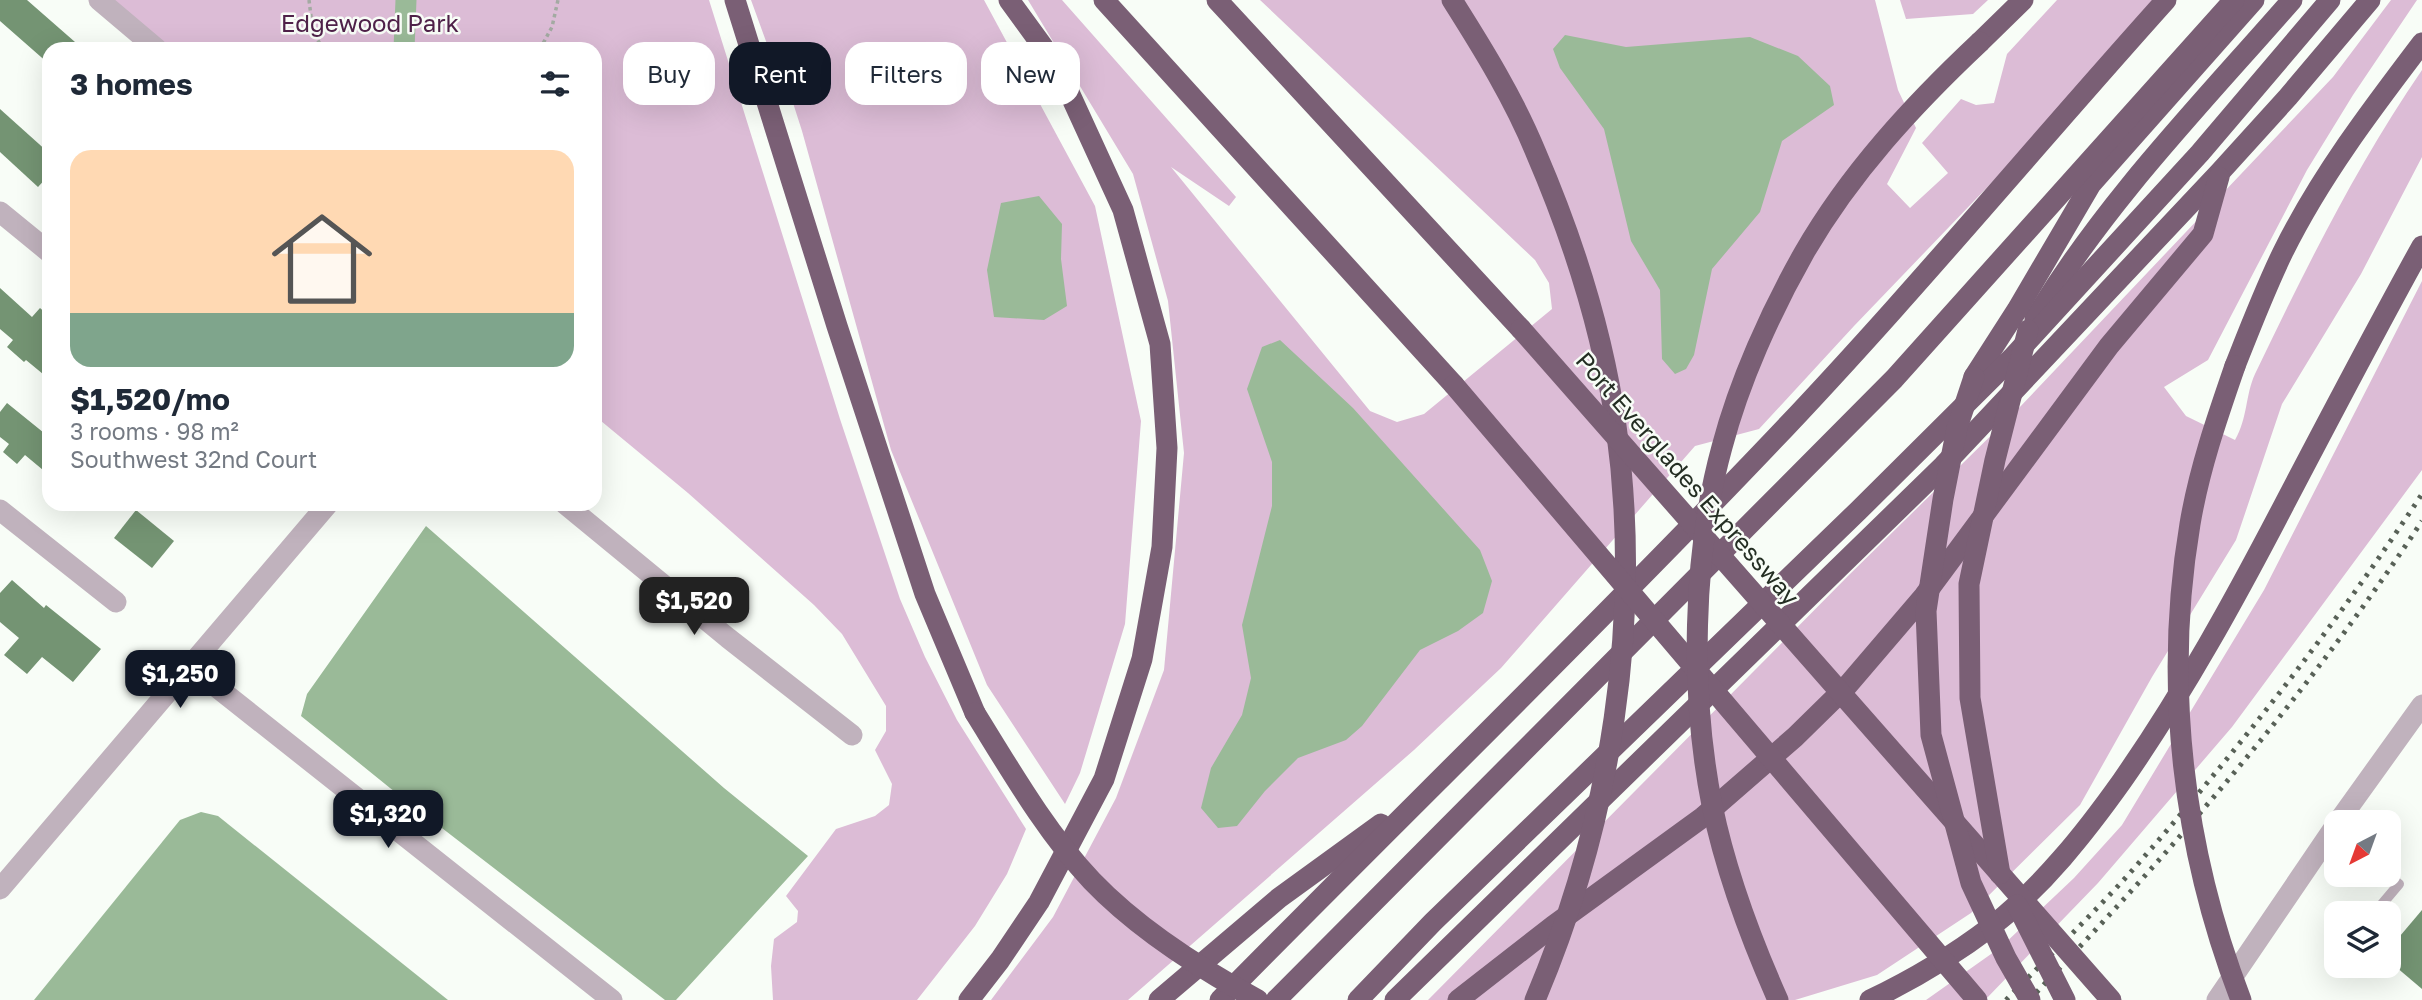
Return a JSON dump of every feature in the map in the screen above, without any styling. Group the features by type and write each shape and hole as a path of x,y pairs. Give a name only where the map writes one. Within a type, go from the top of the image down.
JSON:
{"highway":[{"path":"735,0 837,326 925,594 975,713 1039,814 1093,881 1150,932 1212,974 1258,1000"},
{"path":"969,1000 1039,902 1104,779 1142,659 1162,547 1167,448 1160,344 1123,210 1057,66 1009,0"},
{"path":"1104,0 1454,385 1976,1000"},
{"name":"Port Everglades Expressway","path":"1217,0 1521,329 2110,1000"},
{"path":"1452,0 1503,85 1535,150 1561,213 1585,288 1603,359 1616,425 1624,501 1626,565 1623,638 1604,778 1573,901 1535,1000"},
{"path":"1778,1000 1740,907 1715,818 1704,758 1699,709 1698,654 1702,569 1708,513 1721,448 1739,393 1777,306 1804,253 1844,192 1919,100 2023,0"},
{"path":"1220,1000 1767,447 1856,352 2166,0"},
{"path":"1276,1000 1894,379 2234,0"},
{"path":"2030,1000 2006,958 1971,883 1931,735 1926,611 1958,428 1974,377 2091,184 2254,0"},
{"path":"2065,1000 2000,873 1970,698 1969,584 1995,460 2028,330 2050,293 2121,196 2292,0"},
{"path":"1358,1000 1442,913 1858,511 2012,358 2200,153 2330,0"},
{"path":"1395,1000 1943,466 2220,172 2370,0"},
{"path":"2241,1000 2223,954 2203,881 2189,811 2180,736 2181,599 2190,524 2206,455 2235,366 2284,251 2348,142 2422,43"},
{"path":"1458,1000 1534,940 1703,817 1795,737 1847,686 1924,596 2109,346 2203,234 2220,172"},
{"path":"1870,1000 1908,982 1993,925 2057,863 2101,810 2149,742 2203,655 2422,246"},
{"path":"1159,1000 1279,898 1436,783"}],"street":[{"path":"99,0 149,42"},
{"path":"0,212 42,246"},
{"path":"0,510 116,602"},
{"path":"0,889 322,511"},
{"path":"574,511 852,735"},
{"path":"190,666 612,1000"},
{"path":"2347,810 2422,705"},
{"path":"2219,999 2324,844"}],"lane":[{"path":"2385,901 2396,887"}],"path":[{"path":"309,0 313,32 319,42"},
{"path":"544,42 552,27 558,0"}],"green space":[{"name":"Edgewood Park","path":"98,0 709,0 729,64 729,105 742,105 840,419 900,599 925,657 957,720 1026,829 1007,874 975,926 917,1000 773,1000 771,966 774,939 797,922 798,911 786,896 836,829 875,816 889,805 892,784 875,750 886,731 886,706 842,634 814,605 688,493 602,422 602,42 149,42"},
{"path":"751,0 984,0 1007,42 981,42 981,105 1041,105 1095,206 1141,421 1125,624 1080,773 1065,804 987,685 891,450 794,105 831,105 831,42 766,42"},
{"path":"1028,0 1062,0 1236,197 1229,206 1171,167 1370,411 1397,422 1424,414 1552,309 1549,283 1535,260 1260,0 1875,0 1898,90 1916,128 1887,184 1910,208 1948,173 1922,143 1961,99 1976,105 1994,103 2007,54 2057,0 2160,0 2069,102 1759,429 1695,446 1501,668 1414,750 1128,1000 991,1000 1053,917 1116,798 1164,670 1184,453 1168,301 1133,174 1080,86 1080,42 1053,42"},
{"path":"1900,0 1988,0 1973,14 1906,19"},
{"path":"2391,0 2417,0 2353,95 2307,170 2208,360 2164,387 2186,416 2235,440 2255,374 2312,257 2375,143 2422,70 2422,157 2361,274 2282,404 2236,540 2152,677 2080,805 1971,913 1877,975 1795,1000 1428,1000 1849,575 2018,409 2333,77"},
{"path":"2422,281 2422,470 2232,727 2098,883 1985,1000 1926,1000 2001,947 2074,878 2122,825 2264,590"}],"shaded area":[{"path":"1565,35 1626,47 1750,37 1798,56 1830,86 1834,105 1782,141 1760,212 1712,269 1694,355 1686,369 1675,374 1662,359 1660,290 1631,241 1604,129 1560,68 1553,49"},
{"path":"1039,196 1062,224 1061,259 1067,306 1044,320 994,317 987,270 1001,203"},
{"path":"1280,340 1353,408 1480,550 1492,581 1483,613 1458,631 1420,650 1362,726 1346,740 1298,758 1265,791 1237,826 1218,828 1201,808 1211,768 1242,715 1251,678 1242,625 1272,506 1272,462 1247,389 1262,347"},
{"path":"426,526 724,788 808,856 676,1000 665,1000 301,716 307,694"},
{"path":"201,812 218,816 448,1000 34,1000 180,820"}],"building":[{"path":"0,0 27,0 75,42 42,42 42,58 0,21"},
{"path":"0,109 42,147 42,183 38,187 0,152"},
{"path":"0,288 32,317 40,308 42,310 42,373 7,347 13,340 0,329"},
{"path":"7,403 42,431 42,469 25,455 17,464 3,452 9,444 0,437 0,412"},
{"path":"137,511 174,541 152,568 114,538"},
{"path":"12,580 44,608 46,605 101,649 73,682 42,657 27,674 4,655 19,638 0,622 0,593"},
{"path":"2422,910 2422,989 2401,971 2401,935"}],"waterway":[{"path":"404,42 406,0"}],"railway":[{"path":"2006,1000 2114,890 2207,783 2319,641 2422,494"},
{"path":"2029,1000 2135,887 2237,770 2333,648 2422,521"}]}
